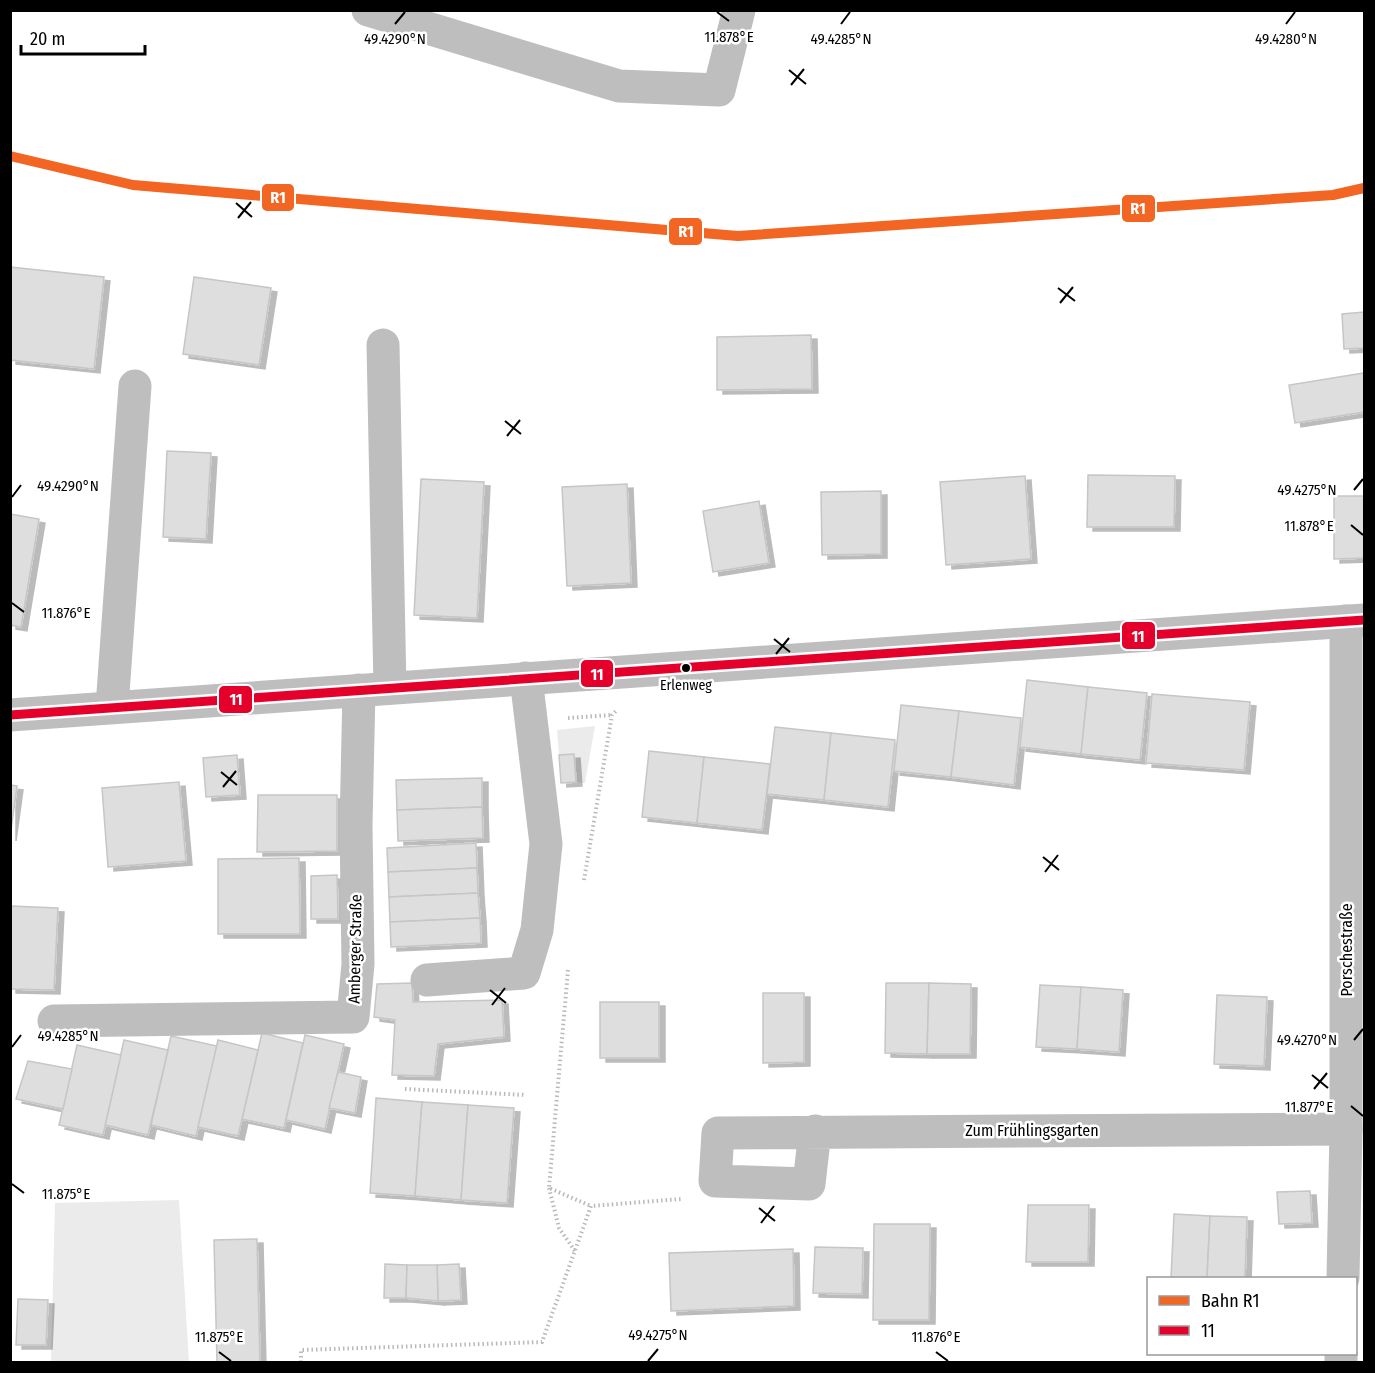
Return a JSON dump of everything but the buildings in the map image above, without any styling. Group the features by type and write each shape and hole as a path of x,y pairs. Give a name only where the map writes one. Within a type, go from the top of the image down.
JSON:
{"street":[{"path":"368,10 619,86 719,90 739,10"},
{"path":"374,689 382,345"},
{"path":"112,707 135,386"},
{"path":"10,715 1355,620"},
{"name":"Porschestraße","path":"1343,1277 1355,620"},
{"path":"427,980 524,973 537,930 546,844 526,678"},
{"name":"Amberger Straße","path":"54,1021 353,1017 358,964 356,826 374,689"},
{"name":"Zum Frühlingsgarten","path":"715,1181 718,1133 1346,1129"},
{"path":"715,1181 809,1184 815,1131"}],"path":[{"path":"582,888 612,715 656,670"},
{"path":"568,968 549,1188 559,1228 575,1251"},
{"path":"405,1089 526,1095"},
{"path":"549,1188 591,1206 704,1197 715,1181"},
{"path":"301,1362 301,1350 542,1342 591,1206"}],"shaded area":[{"path":"595,726 585,783 576,782 573,754 559,755 557,730"},
{"path":"179,1200 189,1362 51,1362 55,1203"}],"rail line":[{"name":"R1","path":"10,156 133,185 738,236 1333,195 1364,188"}],"transit line":[{"name":"11","path":"10,715 1364,620"}],"place":[{"name":"Erlenweg","path":"686,668"}]}
